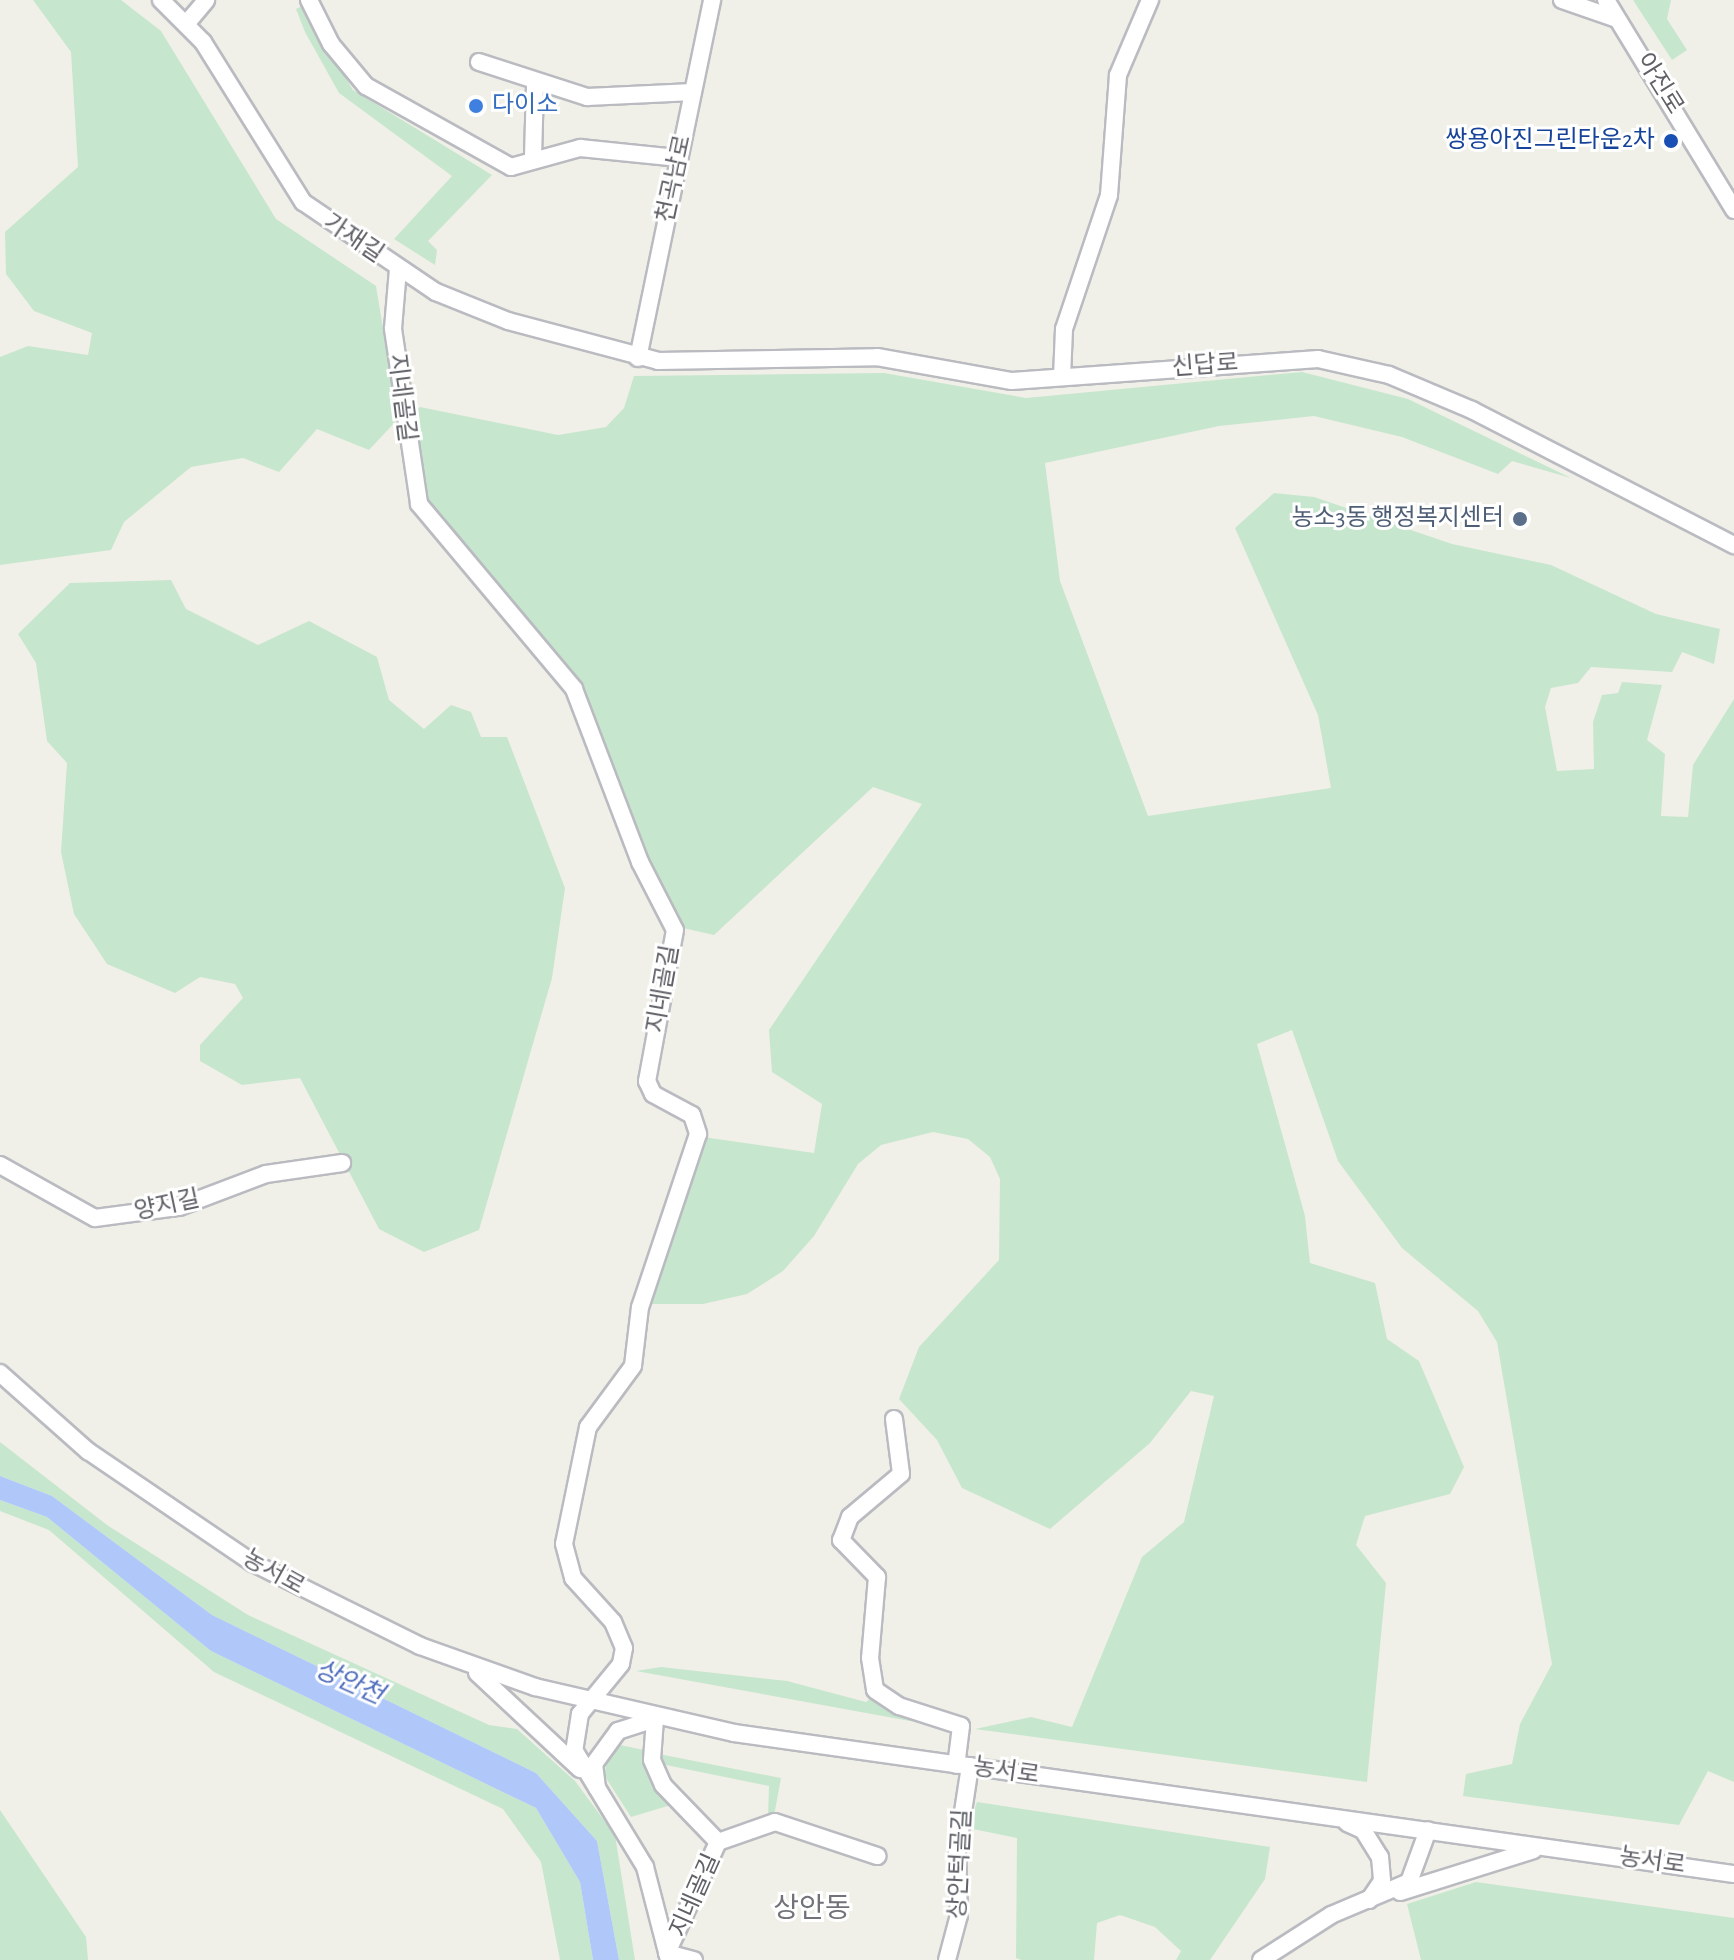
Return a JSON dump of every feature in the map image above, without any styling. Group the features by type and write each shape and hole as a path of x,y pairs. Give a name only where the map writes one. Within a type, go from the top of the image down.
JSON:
{"street":[{"name":"가재길","path":"161,0 187,23 296,194 398,269 508,321 638,358"},
{"path":"187,23 206,0"},
{"path":"309,0 331,44 366,86 511,167 533,157 605,148 679,158"},
{"name":"천곡남로","path":"638,358 712,0"},
{"path":"1062,377 1064,329 1109,195 1120,66 1150,0"},
{"path":"1562,0 1620,21"},
{"name":"아진로","path":"1606,0 1734,210"},
{"path":"479,62 535,85 607,99 693,92"},
{"path":"533,157 535,85"},
{"name":"지네골길","path":"398,269 393,329 419,504 574,689 640,862 675,930 647,1081 653,1094 692,1115 698,1134 640,1307 633,1366 593,1414 570,1501 569,1571 613,1622 624,1648 621,1664 586,1701"},
{"name":"신답로","path":"638,358 877,357 1012,381 1308,358 1371,370 1535,439 1734,545"},
{"name":"양지길","path":"0,1165 95,1218 179,1207 266,1174 342,1163"},
{"name":"농서로","path":"0,1373 88,1451 253,1563 459,1662 586,1701 655,1719 963,1766 1734,1874"},
{"name":"상안턱골길","path":"894,1419 901,1474 844,1524 841,1540 877,1577 875,1690 899,1706 961,1726 963,1766 957,1851 959,1915 947,1960"},
{"path":"459,1662 587,1777 600,1793 645,1867 668,1957 694,1960"},
{"path":"586,1701 574,1737 587,1777"},
{"path":"600,1793 593,1770 600,1752 624,1725 655,1719"},
{"name":"지네골길","path":"655,1719 652,1760 663,1785 718,1842 668,1957"},
{"path":"1333,1817 1363,1830 1380,1857 1382,1881 1368,1901"},
{"path":"718,1842 775,1822 877,1856"},
{"path":"1261,1960 1307,1928 1414,1876 1428,1830"},
{"path":"1368,1901 1505,1855 1566,1850"}],"green space":[{"path":"33,0 121,0 161,31 276,219 376,286 398,419 369,450 317,429 279,472 243,458 191,467 124,522 111,550 0,565 0,357 28,346 88,355 92,333 34,311 6,274 5,232 78,167 71,52"},
{"path":"1633,0 1671,0 1667,19 1687,50 1672,60"},
{"path":"302,6 353,90 492,175 428,241 437,250 435,265 394,239 452,176 339,93 305,32 296,9"},
{"path":"1302,372 1408,399 1571,478 1512,461 1498,474 1402,437 1314,416 1219,426 1045,463 1060,581 1148,816 1331,788 1318,715 1235,528 1274,493 1314,497 1452,544 1551,565 1656,614 1720,629 1714,664 1682,652 1672,672 1591,667 1578,683 1551,688 1545,707 1557,771 1594,769 1593,722 1602,695 1618,693 1622,682 1662,685 1647,740 1665,754 1661,816 1688,817 1693,765 1734,699 1734,1782 1708,1771 1679,1825 1463,1796 1466,1774 1512,1764 1520,1724 1552,1664 1497,1342 1478,1311 1402,1248 1338,1161 1292,1030 1257,1044 1305,1216 1310,1263 1375,1283 1387,1339 1419,1361 1464,1467 1450,1494 1365,1516 1356,1545 1386,1583 1367,1782 975,1729 1031,1717 1072,1727 1142,1557 1184,1522 1214,1396 1191,1391 1150,1443 1050,1529 962,1488 937,1440 899,1399 919,1347 999,1260 1000,1179 990,1157 968,1139 933,1132 881,1145 858,1164 814,1236 783,1271 747,1294 703,1304 648,1304 703,1137 814,1153 822,1104 772,1072 769,1030 922,804 873,787 714,935 683,928 644,861 578,685 427,502 413,412 420,407 558,435 606,427 624,408 634,376 884,373 1026,398"},
{"path":"171,580 186,609 258,645 309,621 377,657 389,700 424,729 451,705 471,712 481,737 507,737 565,888 552,978 479,1230 424,1252 379,1229 300,1078 242,1085 200,1061 200,1045 243,998 235,984 200,977 175,993 107,964 74,914 61,852 67,763 47,741 36,663 18,634 70,583"},
{"path":"0,1442 107,1525 248,1615 489,1725 517,1729 575,1781 615,1835 635,1960 619,1960 597,1841 536,1773 212,1615 52,1496 0,1476"},
{"path":"0,1500 47,1517 211,1651 536,1808 580,1882 593,1960 560,1960 541,1862 503,1809 214,1672 49,1530 0,1511"},
{"path":"661,1667 787,1681 866,1702 872,1697 921,1723 636,1671"},
{"path":"620,1745 644,1750 671,1805 631,1817 604,1775 609,1753"},
{"path":"659,1754 781,1778 774,1816 768,1816 769,1786 661,1764"},
{"path":"977,1802 1270,1847 1265,1879 1210,1960 1176,1960 1181,1951 1155,1927 1120,1915 1097,1923 1094,1960 1021,1960 1016,1958 1017,1838 968,1828"},
{"path":"0,1810 86,1937 88,1960 0,1960"},
{"path":"1476,1882 1734,1918 1734,1960 1421,1960 1407,1904"}],"water":[{"name":"상안천","path":"0,1476 52,1496 212,1615 536,1773 597,1841 619,1960 593,1960 580,1882 536,1808 211,1651 47,1517 0,1500"}],"place":[{"name":"다이소","path":"476,106"},
{"name":"쌍용아진그린타운2차","path":"1671,141"},
{"name":"농소3동 행정복지센터","path":"1520,519"}],"district":[{"name":"상안동","path":"812,1909"}]}
